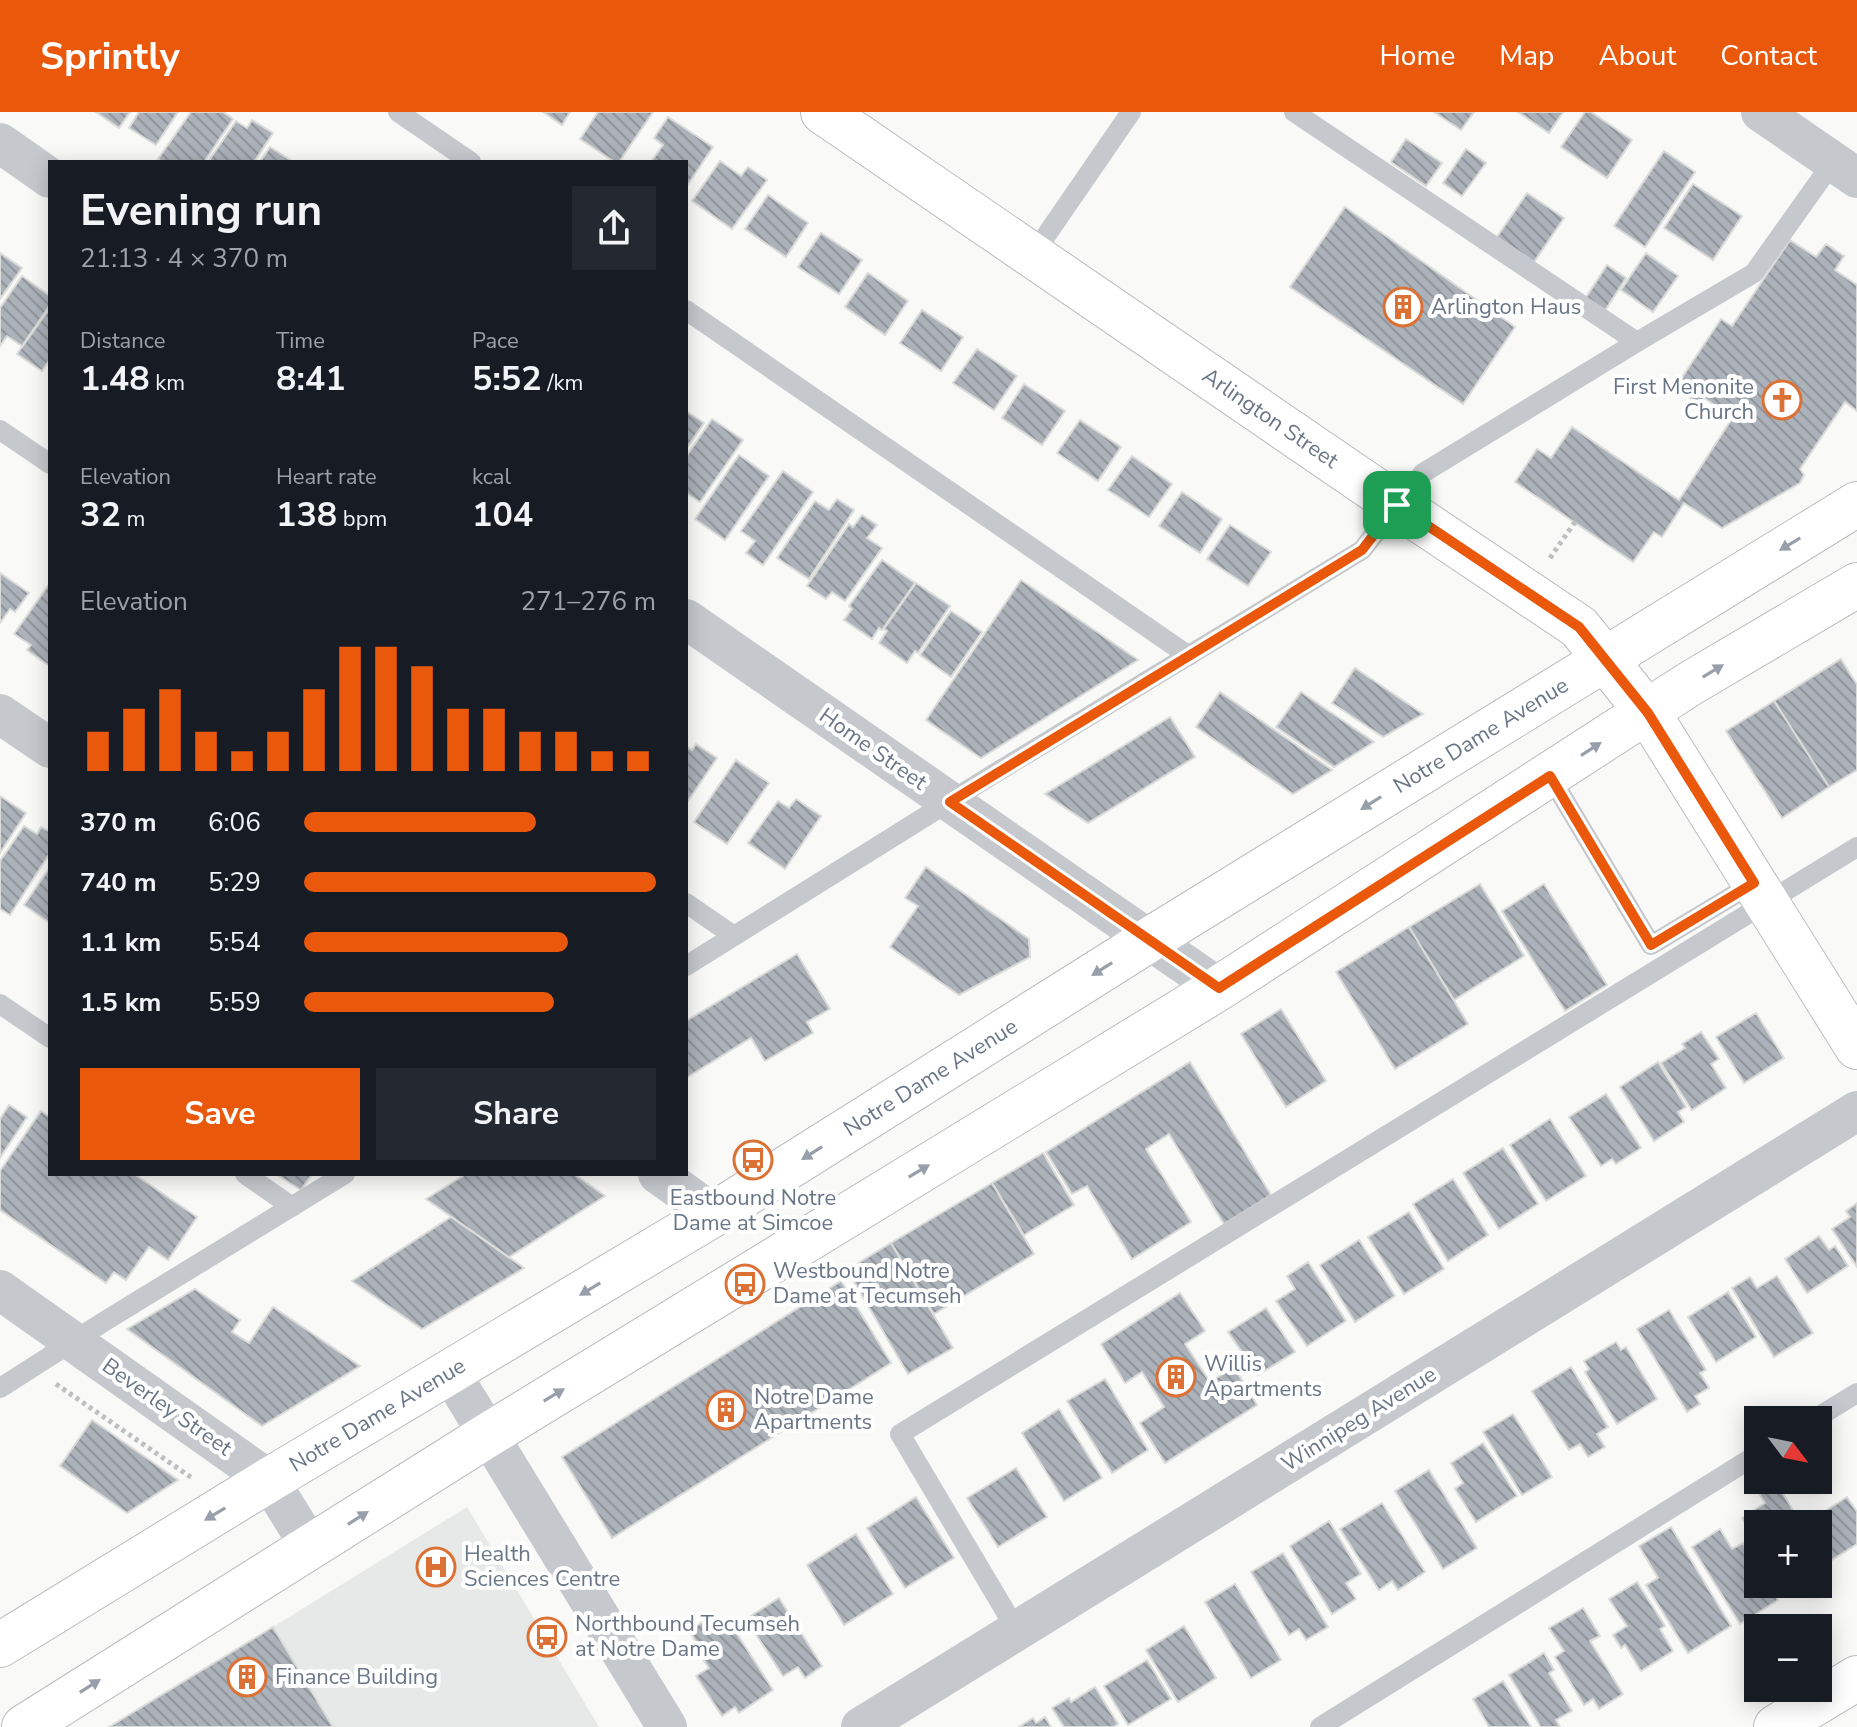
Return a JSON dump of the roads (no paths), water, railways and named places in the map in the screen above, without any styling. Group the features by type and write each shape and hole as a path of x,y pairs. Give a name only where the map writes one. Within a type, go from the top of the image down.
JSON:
{"main road":[{"name":"Arlington Street","path":"823,112 1579,627 1648,713 1857,1047"},
{"name":"Notre Dame Avenue","path":"0,1645 714,1214 1149,940 1857,504"},
{"path":"24,1727 488,1435 1219,988 1691,683 1857,585"},
{"path":"1776,1727 1857,1678"}],"street":[{"path":"1761,112 1845,170"},
{"path":"0,143 48,177"},
{"name":"Home Street","path":"688,620 1219,988"},
{"path":"0,714 48,747"},
{"name":"Winnipeg Avenue","path":"861,1727 1857,1111"},
{"path":"661,1176 714,1214"},
{"name":"Beverley Street","path":"0,1290 269,1480 311,1548"},
{"path":"450,1372 645,1710 667,1727"}],"lane":[{"path":"398,112 468,160"},
{"path":"1032,256 1131,112"},
{"path":"1294,112 1637,342"},
{"path":"688,965 1362,550 1423,473 1754,273 1845,170"},
{"path":"688,311 1189,656"},
{"path":"0,430 48,463"},
{"path":"1550,776 1651,945 1857,847"},
{"path":"1017,1631 900,1434 1760,893"},
{"path":"688,904 734,936"},
{"path":"0,1004 48,1037"},
{"path":"248,1176 292,1207"},
{"path":"0,1388 342,1176"},
{"path":"1832,1408 1857,1393"},
{"path":"1320,1727 1744,1463"}],"place":[{"name":"Arlington Haus","path":"1403,307"},
{"name":"First Menonite Church","path":"1782,400"},
{"name":"Eastbound Notre Dame at Simcoe","path":"753,1160"},
{"name":"Westbound Notre Dame at Tecumseh","path":"745,1284"},
{"name":"Willis Apartments","path":"1176,1377"},
{"name":"Notre Dame Apartments","path":"726,1410"},
{"name":"Health Sciences Centre","path":"436,1567"},
{"name":"Northbound Tecumseh at Notre Dame","path":"547,1637"},
{"name":"Finance Building","path":"247,1677"}]}
